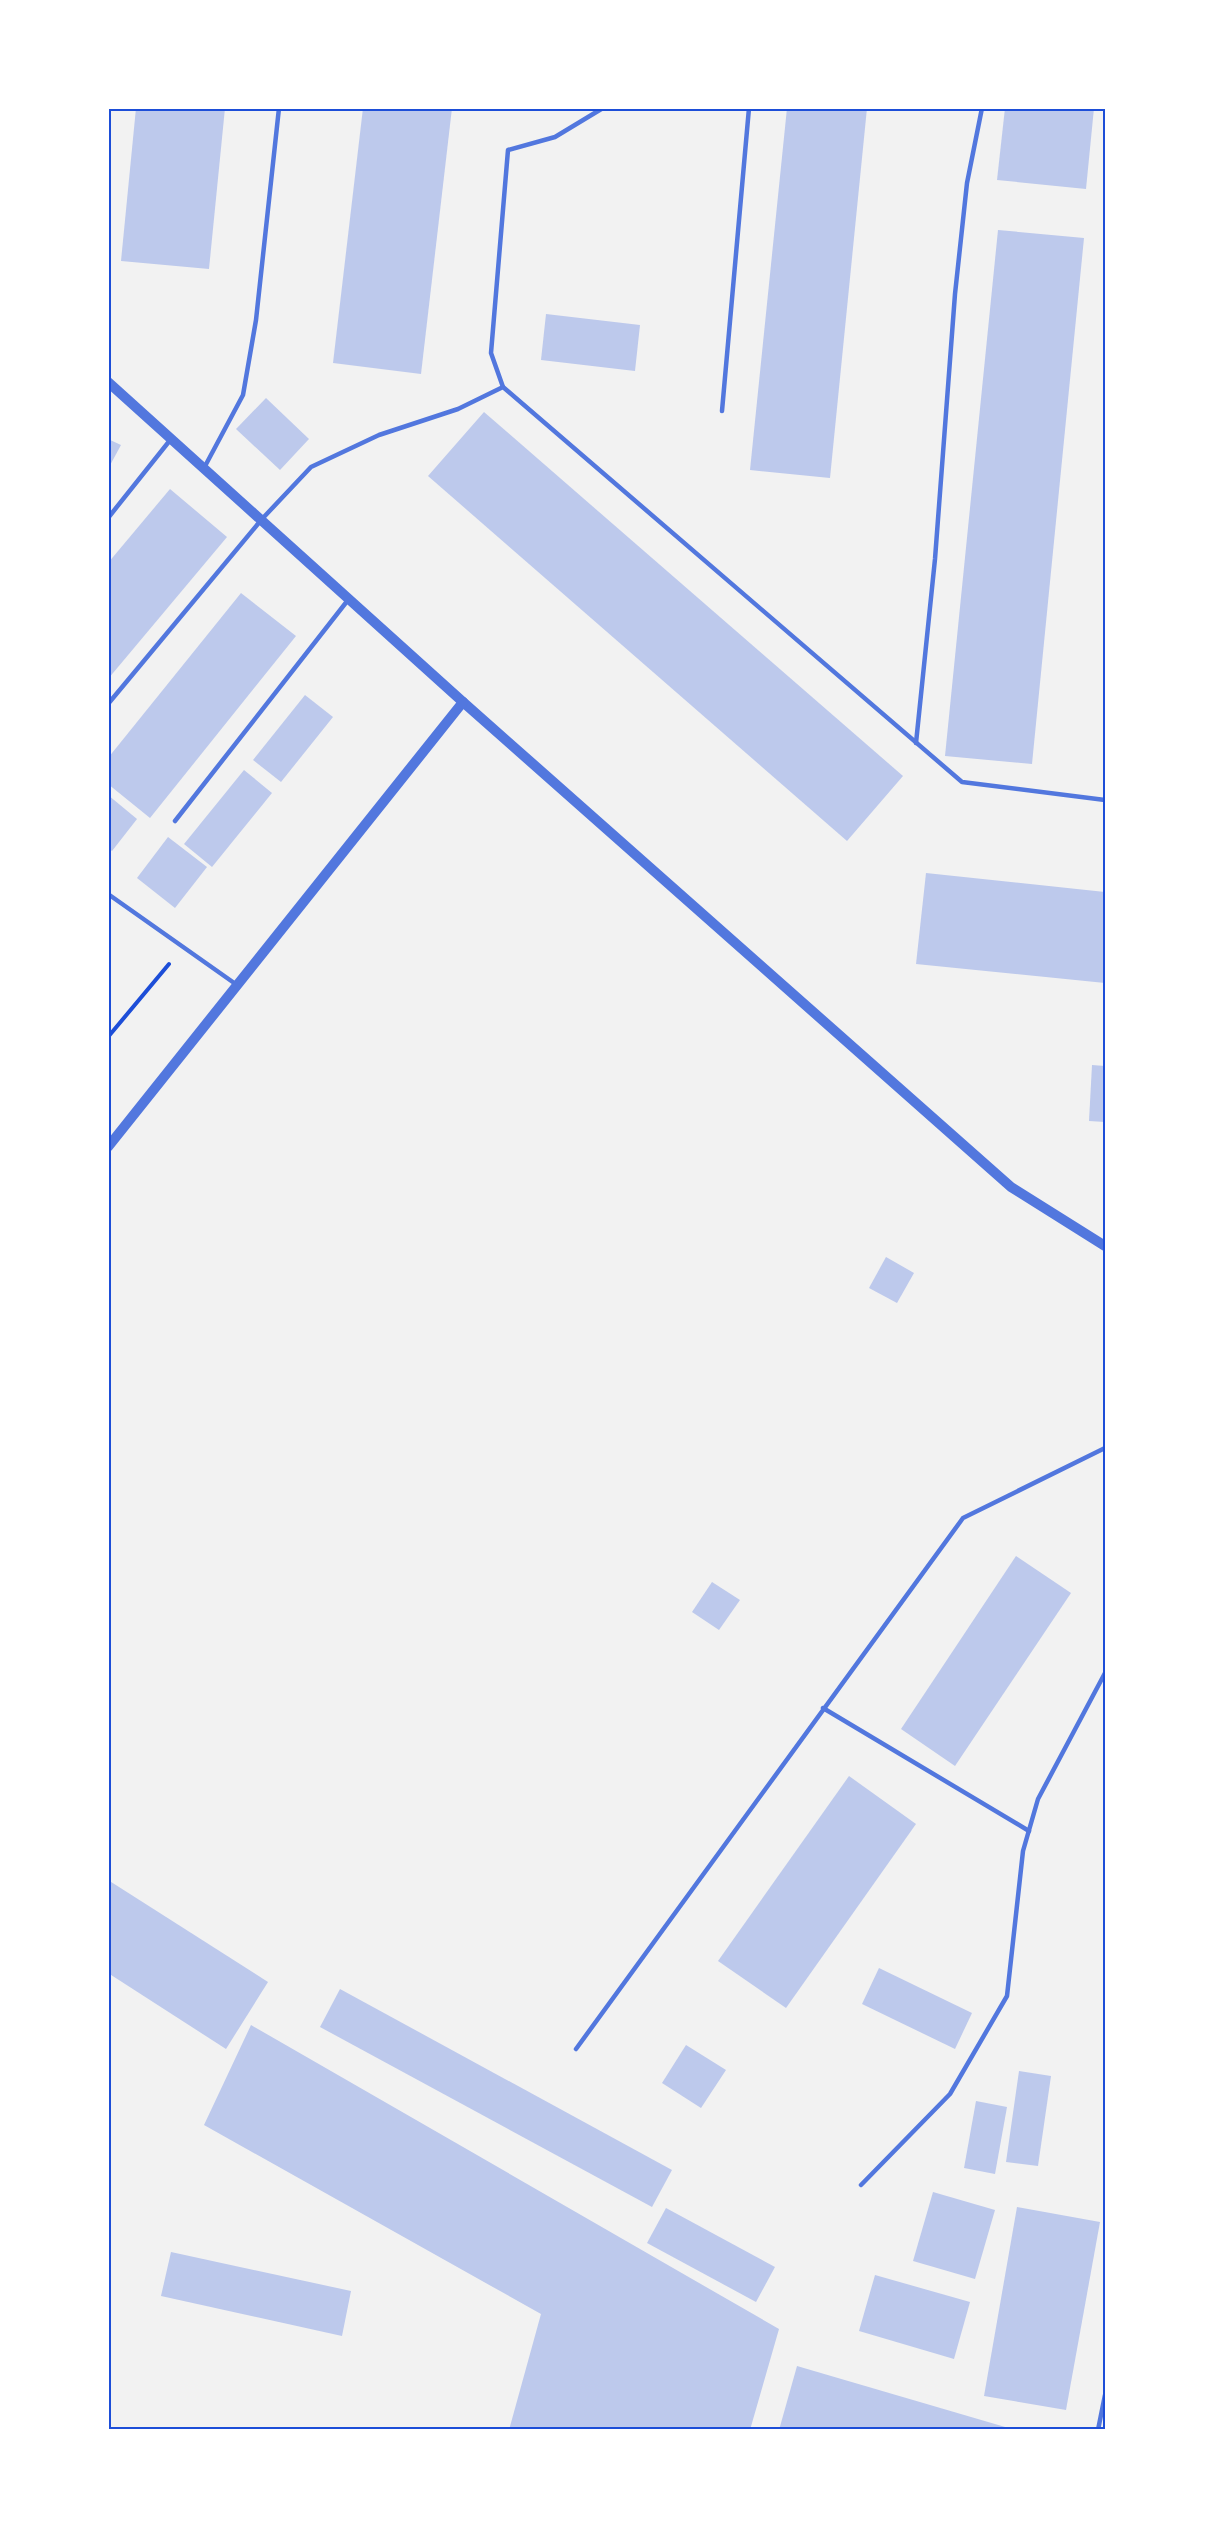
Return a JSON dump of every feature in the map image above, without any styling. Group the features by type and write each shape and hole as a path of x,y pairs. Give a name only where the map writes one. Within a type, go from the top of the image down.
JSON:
{"street":[{"path":"108,382 262,519 348,600 1011,1187 1105,1246"},
{"path":"108,1147 463,702"}],"lane":[{"path":"203,468 243,395 256,320 279,108"},
{"path":"603,108 555,137 508,150 491,352 503,387 962,782 1105,800"},
{"path":"722,411 749,108"},
{"path":"916,743 935,559 955,294 967,183 982,108"},
{"path":"108,704 262,519 311,467 379,435 458,409 503,387"},
{"path":"108,518 171,439"},
{"path":"175,821 348,600"},
{"path":"108,894 237,985"},
{"path":"576,2049 963,1518 1105,1448"},
{"path":"861,2185 950,2094 1007,1996 1023,1851 1038,1799 1105,1673"},
{"path":"823,1708 1029,1832"},
{"path":"1098,2430 1105,2395"}],"path":[{"path":"108,1037 183,947"}],"building":[{"path":"136,108 225,108 209,269 121,261"},
{"path":"363,108 452,108 421,374 333,363"},
{"path":"787,108 867,108 830,478 750,470"},
{"path":"1005,108 1094,108 1086,189 997,180"},
{"path":"998,230 1084,238 1032,764 945,756"},
{"path":"546,314 640,325 635,371 541,360"},
{"path":"266,398 309,439 280,470 236,429"},
{"path":"484,412 903,776 847,841 428,476"},
{"path":"108,439 121,445 108,469"},
{"path":"170,489 227,537 108,679 108,563"},
{"path":"241,593 296,636 150,818 108,784 108,758"},
{"path":"305,695 333,717 281,782 253,760"},
{"path":"244,770 272,793 212,867 184,844"},
{"path":"108,795 137,819 112,851 108,848"},
{"path":"168,837 207,867 175,908 137,878"},
{"path":"926,873 1105,892 1105,983 916,964"},
{"path":"1092,1065 1105,1066 1105,1122 1089,1121"},
{"path":"886,1257 914,1273 897,1303 869,1288"},
{"path":"1016,1556 1071,1593 955,1766 901,1729"},
{"path":"712,1582 740,1600 719,1630 692,1612"},
{"path":"849,1776 916,1824 786,2008 718,1961"},
{"path":"108,1880 268,1982 226,2049 108,1973"},
{"path":"879,1968 972,2013 955,2049 862,2004"},
{"path":"340,1989 672,2170 652,2207 320,2027"},
{"path":"251,2025 779,2329 750,2430 509,2430 541,2314 204,2125"},
{"path":"686,2045 726,2070 701,2108 662,2083"},
{"path":"1019,2071 1051,2076 1038,2166 1006,2162"},
{"path":"976,2101 1007,2107 995,2174 964,2168"},
{"path":"933,2192 995,2210 975,2279 913,2261"},
{"path":"1017,2207 1100,2222 1066,2410 984,2396"},
{"path":"666,2208 775,2267 756,2302 647,2243"},
{"path":"171,2252 351,2291 342,2336 161,2296"},
{"path":"875,2275 970,2302 954,2359 859,2331"},
{"path":"797,2366 1012,2429 1012,2430 779,2430"}]}
